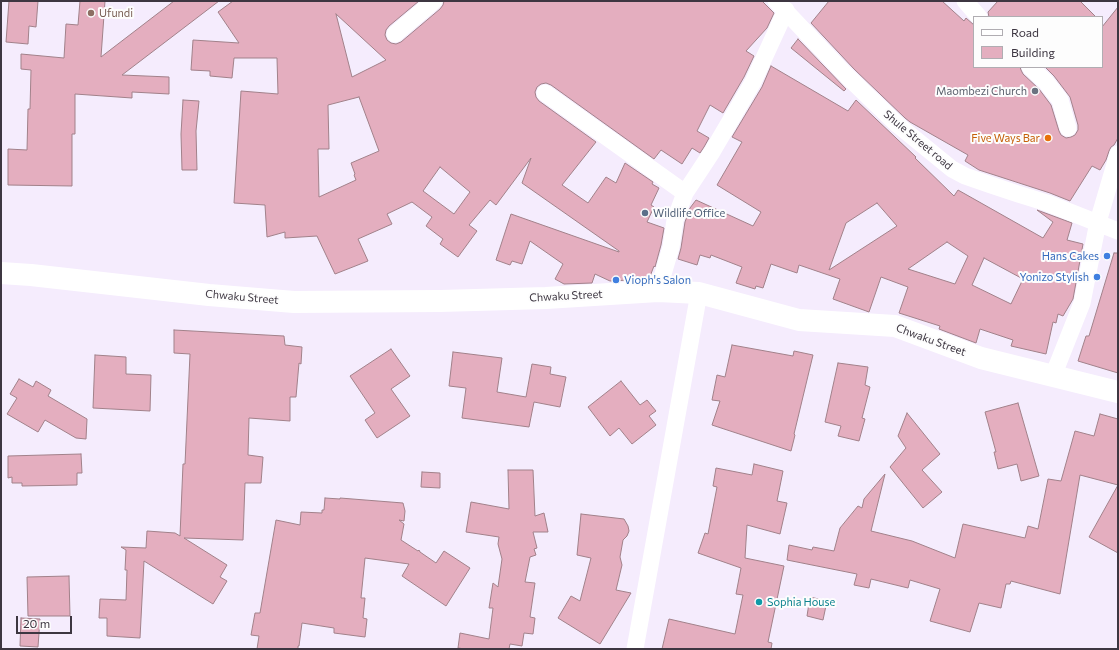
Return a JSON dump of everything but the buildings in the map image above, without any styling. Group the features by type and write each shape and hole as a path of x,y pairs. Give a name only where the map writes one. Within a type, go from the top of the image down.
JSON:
{"main road":[{"name":"Chwaku Street","path":"1,273 209,295 294,302 516,299 658,291 699,293 799,320 895,326 981,358 1118,392"}],"street":[{"path":"395,34 434,1"},
{"path":"965,1 978,16"},
{"path":"658,291 671,247 676,220 685,193 712,152 753,82 781,6"},
{"name":"Shule Street road","path":"781,6 858,87 898,125 952,169 965,176 1047,203 1118,231"},
{"path":"1031,68 1046,82 1060,100 1068,128"},
{"path":"545,93 685,193"},
{"path":"1053,376 1082,304 1098,222 1118,154"},
{"path":"635,649 699,293"}],"place":[{"name":"Ufundi","path":"91,13"},
{"name":"Maombezi Church","path":"1035,91"},
{"name":"Five Ways Bar","path":"1048,138"},
{"name":"Wildlife Office","path":"645,213"},
{"name":"Hans Cakes","path":"1107,256"},
{"name":"Yonizo Stylish","path":"1097,277"},
{"name":"Vioph's Salon","path":"616,280"},
{"name":"Sophia House","path":"759,602"}]}
